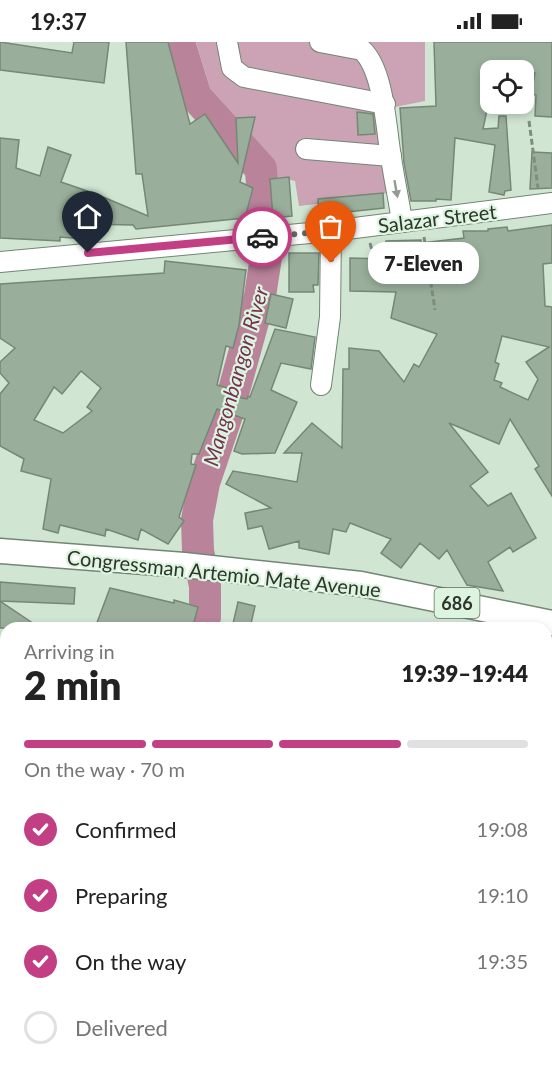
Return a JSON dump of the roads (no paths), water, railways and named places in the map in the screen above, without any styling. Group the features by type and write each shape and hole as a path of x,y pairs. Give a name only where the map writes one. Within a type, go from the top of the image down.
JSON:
{"main road":[{"name":"Congressman Artemio Mate Avenue","path":"0,551 184,565 362,584 547,622"}],"street":[{"path":"227,42 232,68 244,77 385,104"},
{"path":"320,42 362,50 370,61 385,104 390,156 402,222"},
{"path":"306,149 390,156"},
{"name":"Salazar Street","path":"0,262 331,231 546,203"},
{"path":"321,385 330,317 331,231"}],"waterway":[{"name":"Mangonbangon River","path":"179,42 196,97 261,169 266,257 260,296 228,412 204,483 197,520 198,551 205,586 204,622"}],"place":[{"name":"7-Eleven","path":"331,263"}]}
